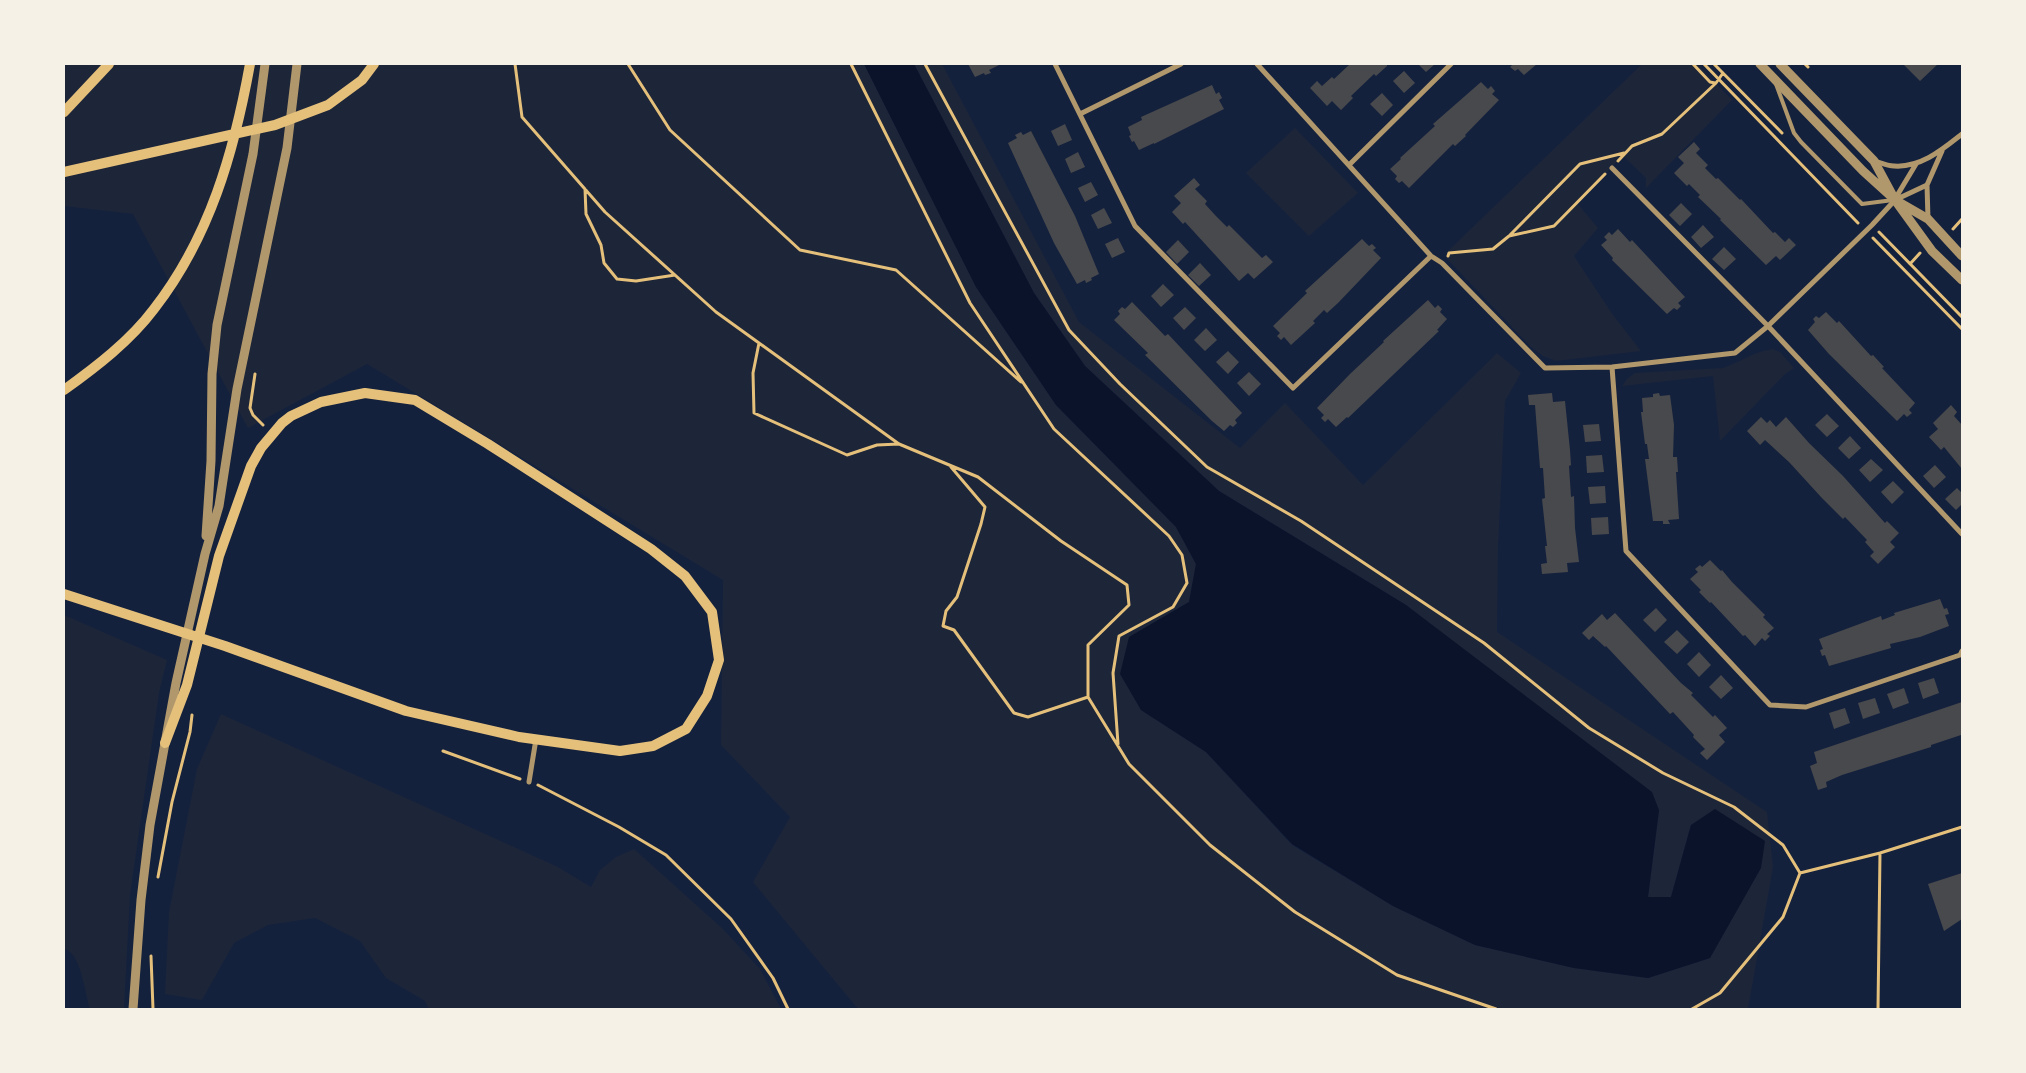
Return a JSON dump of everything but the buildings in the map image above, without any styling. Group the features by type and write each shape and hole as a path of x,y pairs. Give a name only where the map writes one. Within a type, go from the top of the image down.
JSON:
{"main road":[{"path":"64,112 109,64"},
{"path":"64,390 93,369 125,341 154,310 198,242 218,194 227,166 244,99 250,64"},
{"path":"64,172 276,125 328,105 362,80 374,64"},
{"path":"64,594 225,646 406,711 536,739 620,751 653,746 686,728 707,696 719,660 712,612 685,576 651,549 488,444 415,400 365,392 321,402 291,416 272,434 261,448 251,466 219,556 187,685 165,744"}],"street":[{"path":"205,554 211,461 212,374 217,325 252,154 266,64"},
{"path":"133,1009 141,900 150,825 176,683 205,554 219,506 237,389 287,148 297,64"},
{"path":"1055,64 1135,226 1293,388 1430,256"},
{"path":"1080,114 1181,64"},
{"path":"1257,64 1430,256 1442,263 1545,368 1612,367 1734,353 1768,326 1866,231 1895,200 1916,164"},
{"path":"1349,165 1451,64"},
{"path":"1760,64 1863,171 1895,200 1928,219 1962,256"},
{"path":"1780,64 1874,161 1895,200 1932,251 1962,280"},
{"path":"1874,161 1894,166 1916,164 1942,150 1962,134"},
{"path":"1928,219 1927,184 1942,150"},
{"path":"1612,168 1768,326 1962,534"},
{"path":"1895,200 1927,184"},
{"path":"1612,367 1626,551 1770,705 1806,707 1960,655 1962,651"},
{"path":"528,782 536,739"}],"lane":[{"path":"1774,79 1794,133 1845,188 1862,204 1895,200"}],"path":[{"path":"515,64 522,117 605,212 716,312 899,444 978,477 1061,540 1127,585 1129,605 1088,645 1088,697 1129,764 1210,846 1295,912 1397,975 1496,1009"},
{"path":"628,64 670,130 800,250 896,270 1026,386"},
{"path":"851,64 970,303 1054,429 1169,536 1182,555 1186,583 1173,607 1119,636 1113,673 1118,745"},
{"path":"926,64 1069,330 1120,384 1207,467 1302,521 1484,642 1589,728 1662,773 1734,807 1783,845 1800,873"},
{"path":"1693,64 1710,82 1716,83"},
{"path":"1704,64 1962,329"},
{"path":"1509,236 1554,226 1632,146 1662,134 1716,83 1723,73"},
{"path":"1442,263 1449,253 1493,249 1509,236 1580,164 1626,152"},
{"path":"585,189 586,214 601,245 604,263 618,279 636,281 676,275"},
{"path":"760,343 753,373 754,413 847,455 877,445 899,444"},
{"path":"256,371 250,408 252,415 266,428"},
{"path":"951,466 985,507 957,597 946,611 943,626 954,630 1014,713 1028,717 1088,697"},
{"path":"157,885 172,802 190,732 192,712"},
{"path":"443,751 542,787 619,827 666,855 731,919 773,978 788,1009"},
{"path":"1800,873 1880,853 1962,827"},
{"path":"1878,1009 1880,853"},
{"path":"1692,1009 1720,993 1783,917 1800,873"},
{"path":"151,952 153,1009"}],"shaded area":[{"path":"64,64 864,64 976,287 1056,405 1176,527 1196,564 1189,602 1129,637 1141,710 1206,752 1292,845 1393,906 1475,945 1574,968 1648,978 1710,958 1691,825 1671,897 1648,897 1659,810 1406,605 1219,491 1085,366 1034,293 914,64 942,64 1079,322 1240,448 1285,403 1363,485 1497,353 1521,373 1505,401 1498,549 1497,632 1767,812 1773,867 1748,1009 858,1009 753,882 790,817 721,745 723,580 367,364 248,428 133,214 64,206"},
{"path":"864,64 914,64 1034,293 1085,366 1219,491 1406,605 1652,792 1659,810 1648,897 1671,897 1691,825 1715,809 1765,841 1761,868 1710,958 1648,978 1574,968 1475,945 1393,906 1292,844 1206,752 1141,710 1120,674 1129,637 1189,602 1196,564 1176,527 1056,405 976,287"},
{"path":"1642,64 1697,64 1732,100 1646,188 1646,178 1623,156 1577,203 1598,228 1574,256 1613,315 1641,351 1556,361 1543,356 1531,347 1446,258 1449,250"},
{"path":"1295,128 1358,193 1309,236 1246,173"},
{"path":"1773,349 1780,352 1794,368 1784,375 1720,441 1713,376 1622,386 1635,373 1723,368 1754,354"},
{"path":"64,615 167,660 159,693 130,895 124,1009 90,1009 82,974 75,958 64,949"},
{"path":"221,714 558,867 591,887 600,870 616,857 634,849 723,929 760,969 781,1009 429,1009 425,1001 386,978 360,941 315,918 268,925 234,943 202,1000 165,994 169,912 197,769"}]}
